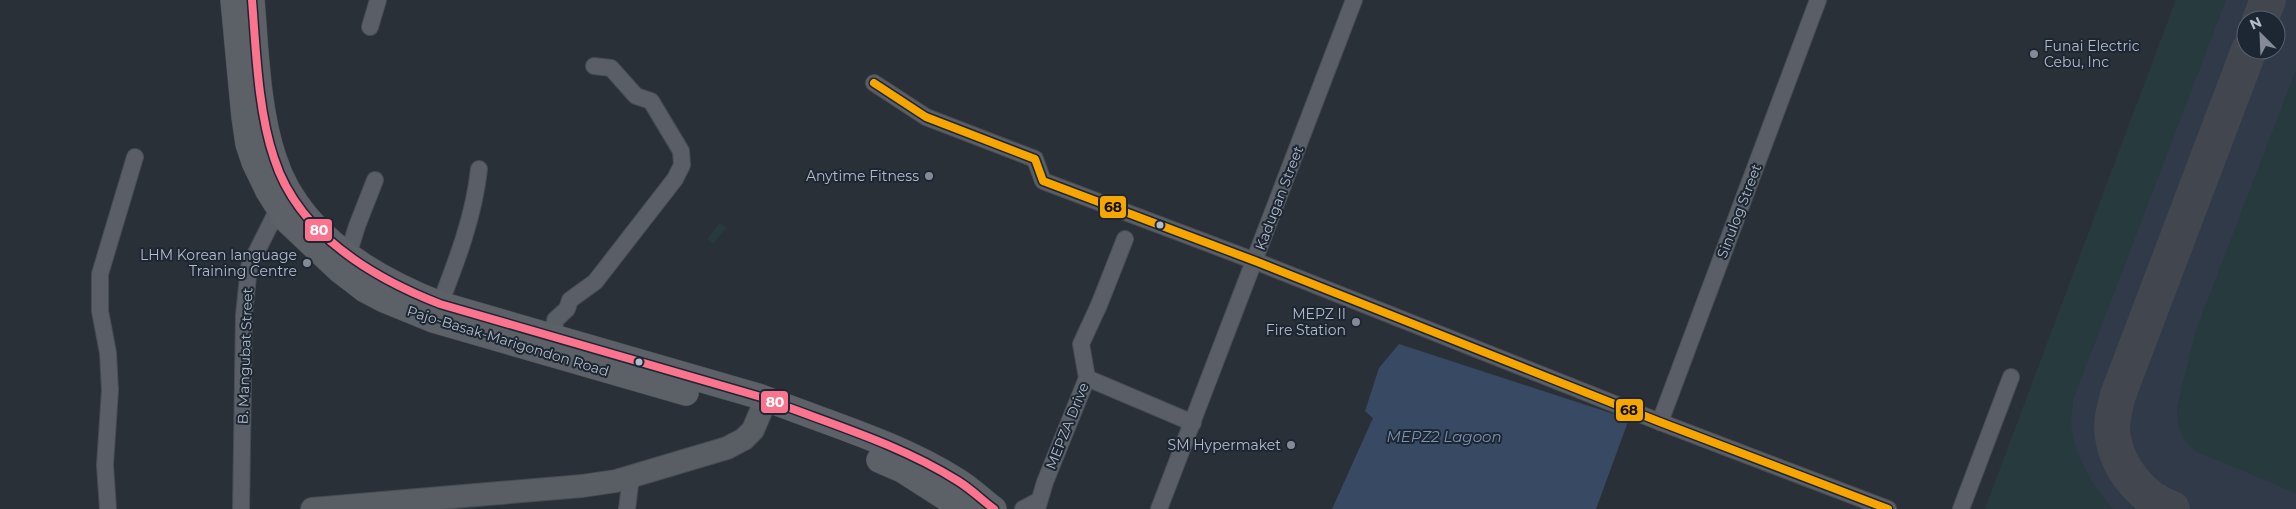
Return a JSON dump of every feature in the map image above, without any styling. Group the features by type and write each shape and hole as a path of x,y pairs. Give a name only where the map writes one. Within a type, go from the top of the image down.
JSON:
{"main road":[{"name":"Pajo-Basak-Marigondon Road","path":"233,0 248,144 261,179 278,209 299,234 339,270 365,290 406,310 453,327 763,407"},
{"name":"Pajo-Basak-Marigondon Road","path":"252,0 265,124 274,160 282,179 300,209 312,224 348,255 388,282 440,304 554,337 797,419 909,454 959,481 994,509"},
{"name":"Pajo-Basak-Marigondon Road","path":"797,419 902,470 963,509"}],"street":[{"path":"370,27 378,0"},
{"name":"Kadugan Street","path":"1193,423 1354,0"},
{"name":"Sinulog Street","path":"1660,422 1818,0"},
{"path":"554,337 555,320 567,309 570,300 595,282 601,275 675,179 682,165 681,150 651,101 636,96 611,68 594,66"},
{"path":"874,83 926,117 1035,159 1044,182 1255,261 1660,422 1888,509"},
{"path":"108,509 105,464 110,390 108,352 100,310 100,274 135,157"},
{"path":"440,304 454,270 474,203 479,169"},
{"path":"348,255 375,180"},
{"name":"B. Mangubat Street","path":"240,509 244,314 249,267 278,209"},
{"name":"MEPZA Drive","path":"1022,509 1038,505 1087,378 1081,344 1099,305 1125,239"},
{"path":"1961,509 2011,376"},
{"path":"1087,378 1193,423 1159,509"},
{"path":"312,509 582,486 624,479 727,448 748,436 753,430 763,407"},
{"path":"619,509 624,479"},
{"path":"624,479 627,509"}],"shaded area":[{"path":"2176,0 2296,0 2296,509 1985,509"}],"green space":[{"path":"2176,0 2226,0 2073,400 2071,423 2075,445 2085,469 2113,509 1985,509"},
{"path":"2296,70 2296,493 2195,451 2184,440 2178,424 2177,408 2195,333"},
{"path":"720,223 726,228 713,244 707,239"}],"water":[{"name":"MEPZ2 Lagoon","path":"1399,344 1629,419 1596,509 1332,509 1373,418 1365,411 1379,368"}],"taxiway":[{"path":"2264,10 2268,0"},
{"path":"2172,509 2151,498 2141,490 2126,471 2120,460 2113,437 2113,416 2118,395 2245,60"}],"transit line":[{"name":"80","path":"252,0 264,121 274,158 285,185 300,209 319,230 363,266 414,293 440,304 761,397 862,434 935,468 963,484 994,509"},
{"name":"68","path":"874,83 926,117 1035,159 1043,181 1255,261 1660,422 1888,509"}],"place":[{"name":"Funai Electric Cebu, Inc","path":"2034,54"},
{"name":"Anytime Fitness","path":"929,176"},
{"name":"LHM Korean language Training Centre","path":"307,263"},
{"name":"MEPZ II Fire Station","path":"1356,322"},
{"name":"SM Hypermaket","path":"1291,445"}]}
